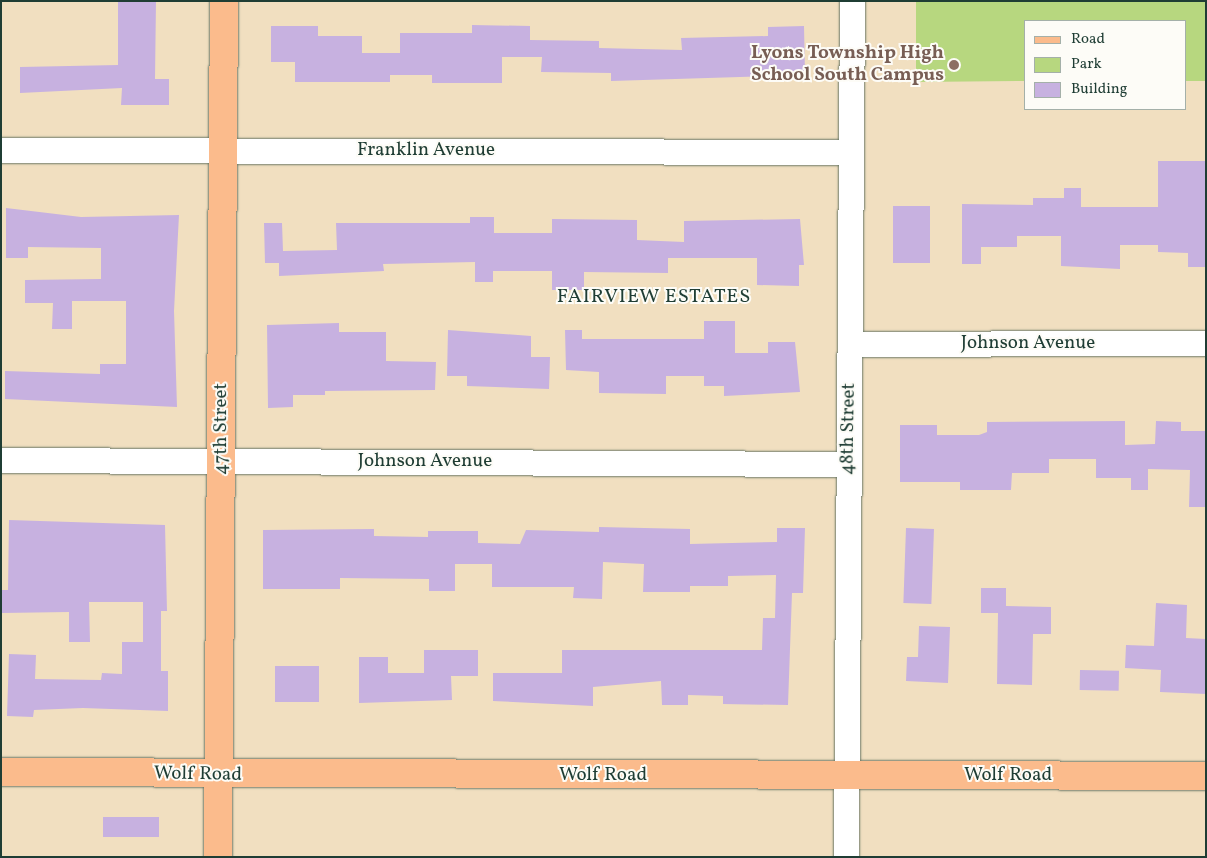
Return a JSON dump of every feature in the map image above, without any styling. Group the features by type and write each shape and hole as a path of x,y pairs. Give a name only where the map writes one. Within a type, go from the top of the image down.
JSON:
{"main road":[{"name":"47th Street","path":"218,857 224,1"},
{"name":"Wolf Road","path":"1,772 219,776 1206,776"}],"street":[{"name":"48th Street","path":"846,857 852,1"},
{"name":"Franklin Avenue","path":"1,150 850,152"},
{"name":"Johnson Avenue","path":"850,344 1206,343"},
{"name":"Johnson Avenue","path":"1,460 848,464"}],"green space":[{"path":"916,1 1206,1 1206,81 1187,81 1187,20 1024,20 1024,81 916,82"}],"building":[{"path":"118,1 156,1 155,79 169,79 169,105 121,105 122,88 20,93 20,67 118,65"},
{"path":"472,25 530,26 530,40 599,41 599,48 682,50 681,38 768,36 768,27 804,26 805,75 611,81 611,73 541,72 542,57 502,57 502,83 432,83 432,75 390,75 390,82 295,82 295,62 271,62 271,26 318,26 318,36 362,36 362,53 400,53 400,33 472,33"},
{"path":"1158,161 1206,161 1206,267 1188,267 1188,253 1158,252 1158,245 1120,245 1120,269 1061,266 1061,236 1017,236 1017,247 981,247 981,264 962,264 962,204 1033,205 1033,198 1064,198 1064,188 1081,188 1081,207 1158,207"},
{"path":"893,206 930,206 930,263 893,263"},
{"path":"6,208 81,217 179,215 174,311 177,407 5,399 5,371 100,374 100,364 126,364 126,301 72,301 72,329 52,329 53,303 25,303 25,280 101,279 101,248 28,247 28,258 6,258"},
{"path":"470,217 494,217 494,233 552,233 552,219 637,220 637,240 684,242 684,221 800,219 804,265 799,265 799,286 757,285 757,258 668,258 668,273 584,272 584,290 552,290 552,271 493,271 493,282 475,282 475,262 383,264 384,271 279,276 279,263 265,263 264,223 282,223 283,251 337,250 336,223 470,223"},
{"path":"704,321 735,321 735,353 768,353 768,342 795,342 800,392 724,396 724,386 704,386 704,376 666,376 666,394 599,393 599,372 566,370 565,330 582,330 582,339 704,339"},
{"path":"339,323 339,332 386,332 386,361 436,362 435,390 325,391 325,395 293,395 293,407 268,408 267,325"},
{"path":"448,330 531,336 531,357 550,357 549,389 467,386 467,376 447,376"},
{"path":"1125,421 1125,445 1155,444 1156,421 1181,422 1181,431 1206,431 1206,507 1189,507 1190,470 1148,469 1148,490 1131,490 1131,478 1096,478 1096,459 1049,459 1049,473 1012,473 1011,490 960,490 960,482 900,482 900,425 937,425 937,435 979,435 987,432 987,422"},
{"path":"9,520 165,525 167,611 161,611 161,671 168,671 168,711 83,708 34,710 33,717 7,716 9,654 36,655 35,679 101,680 102,673 122,674 122,642 143,642 143,602 89,602 90,642 69,642 69,612 2,613 2,590 8,590"},
{"path":"599,527 690,529 690,544 777,542 777,528 805,528 803,593 792,593 788,705 723,704 723,696 688,695 688,705 662,705 661,681 593,687 593,706 493,701 493,673 562,673 562,650 762,650 763,618 775,618 776,575 728,576 728,586 690,586 690,592 643,592 644,564 603,562 602,599 573,598 574,587 492,587 492,564 455,564 455,591 429,591 429,579 340,578 340,589 263,589 263,530 374,529 374,536 428,537 428,531 478,531 478,543 520,544 526,530 599,532"},
{"path":"906,528 934,529 931,604 903,603"},
{"path":"981,588 1006,588 1006,606 1051,607 1051,634 1033,634 1032,685 997,684 998,613 981,613"},
{"path":"1156,603 1187,605 1186,638 1206,639 1206,694 1160,692 1161,670 1125,668 1126,645 1154,646"},
{"path":"919,626 950,627 948,683 906,681 907,657 918,657"},
{"path":"424,650 478,650 478,676 451,676 452,700 359,703 359,657 388,657 388,673 424,673"},
{"path":"275,666 319,666 319,702 275,702"},
{"path":"1080,670 1119,671 1119,691 1080,690"},
{"path":"103,817 159,817 159,837 103,837"}],"place":[{"name":"Lyons Township High School South Campus","path":"954,65"}],"district":[{"name":"FAIRVIEW ESTATES","path":"654,297"}]}
